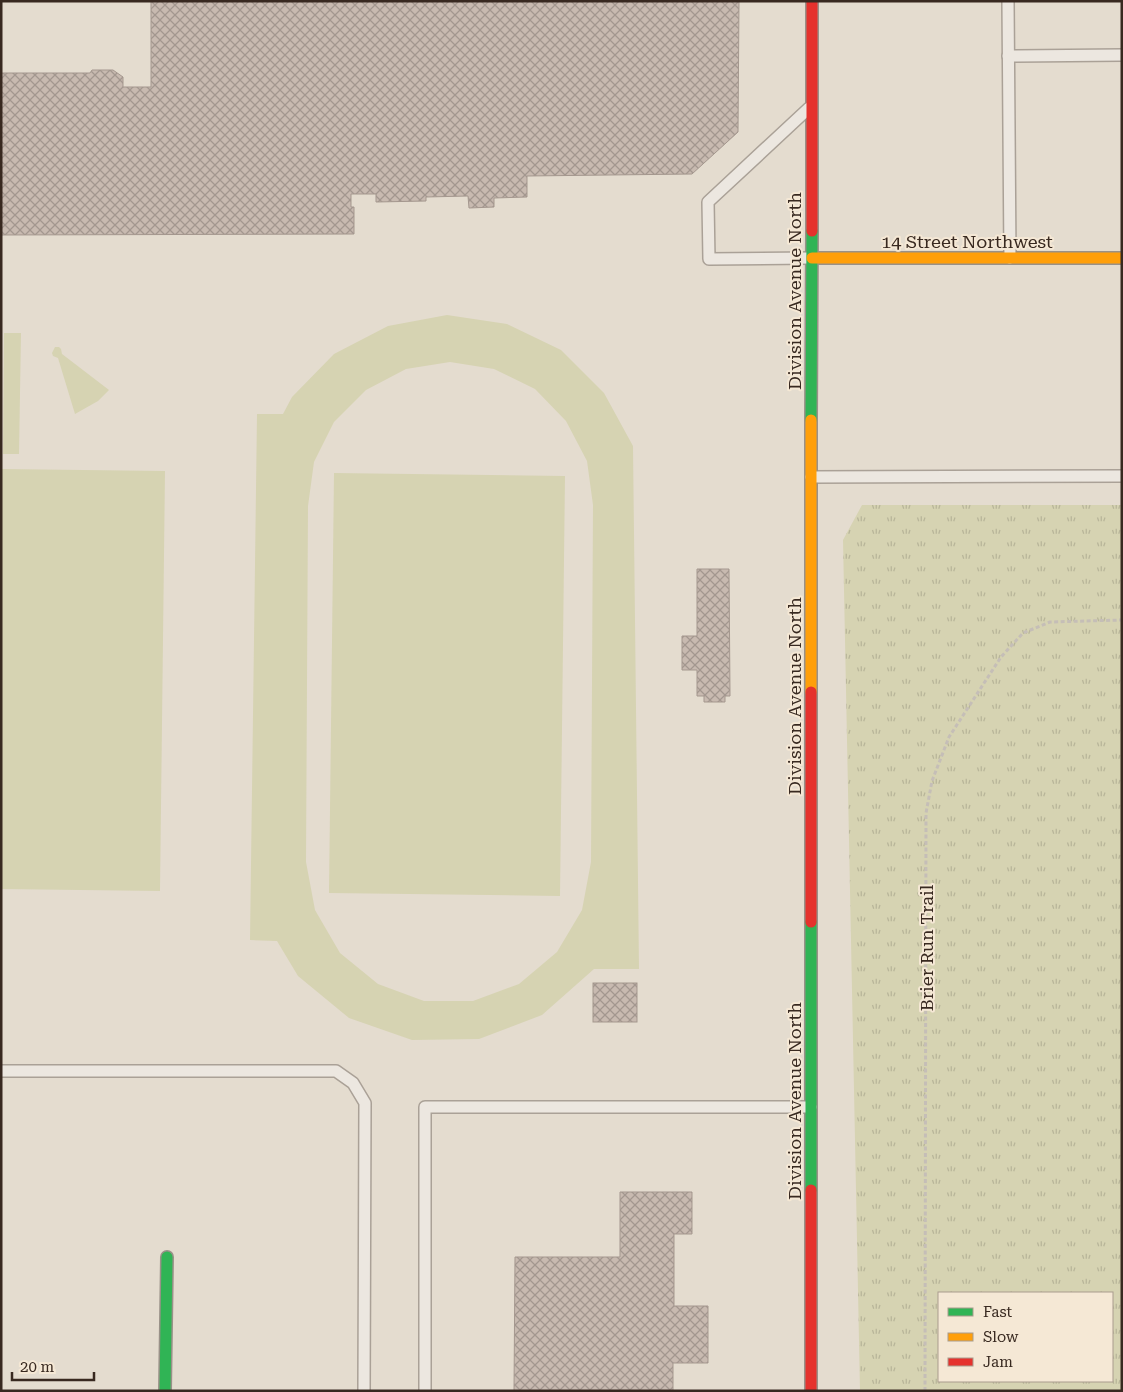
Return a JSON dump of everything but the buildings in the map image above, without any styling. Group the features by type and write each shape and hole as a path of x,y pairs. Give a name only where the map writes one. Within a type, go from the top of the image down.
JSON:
{"main road":[{"name":"Division Avenue North","path":"812,1 812,1391"},
{"name":"14 Street Northwest","path":"812,258 1122,258"},
{"path":"165,1391 167,1257"}],"lane":[{"path":"1008,1 1010,258"},
{"path":"1008,56 1122,55"},
{"path":"812,105 708,202 709,259 812,258"},
{"path":"811,477 1122,476"},
{"path":"1,1070 336,1071 353,1083 365,1103 364,1391"},
{"path":"425,1391 425,1107 812,1107"}],"path":[{"name":"Brier Run Trail","path":"925,1391 926,813 932,781 949,737 1001,657 1023,633 1050,622 1122,620"}],"green space":[{"path":"447,315 507,324 561,350 604,393 633,446 639,969 594,969 542,1015 479,1039 412,1040 349,1018 298,976 277,941 250,940 257,414 283,414 292,397 334,354 388,326","holes":["450,362 494,369 535,389 566,421 587,461 593,505 591,862 582,910 557,952 519,984 473,1001 424,1001 378,984 340,953 315,910 306,862 308,506 314,462 334,422 366,390 406,369"]},
{"path":"4,333 21,333 19,454 3,454"},
{"path":"55,347 59,347 62,354 109,390 98,401 75,414 58,358 53,356 52,353"},
{"path":"1,469 165,471 160,891 1,889"},
{"path":"334,473 565,476 560,896 329,893"},
{"path":"862,505 1122,505 1122,1391 860,1391 843,540"}],"traffic: fast":[{"path":"811,420 812,231"},
{"path":"811,922 811,1190"},
{"path":"165,1391 167,1257"}],"traffic: slow":[{"path":"812,258 1122,258"},
{"path":"811,420 811,692"}],"traffic: jam":[{"path":"812,1 812,231"},
{"path":"811,692 811,922"},
{"path":"811,1190 811,1391"}]}
